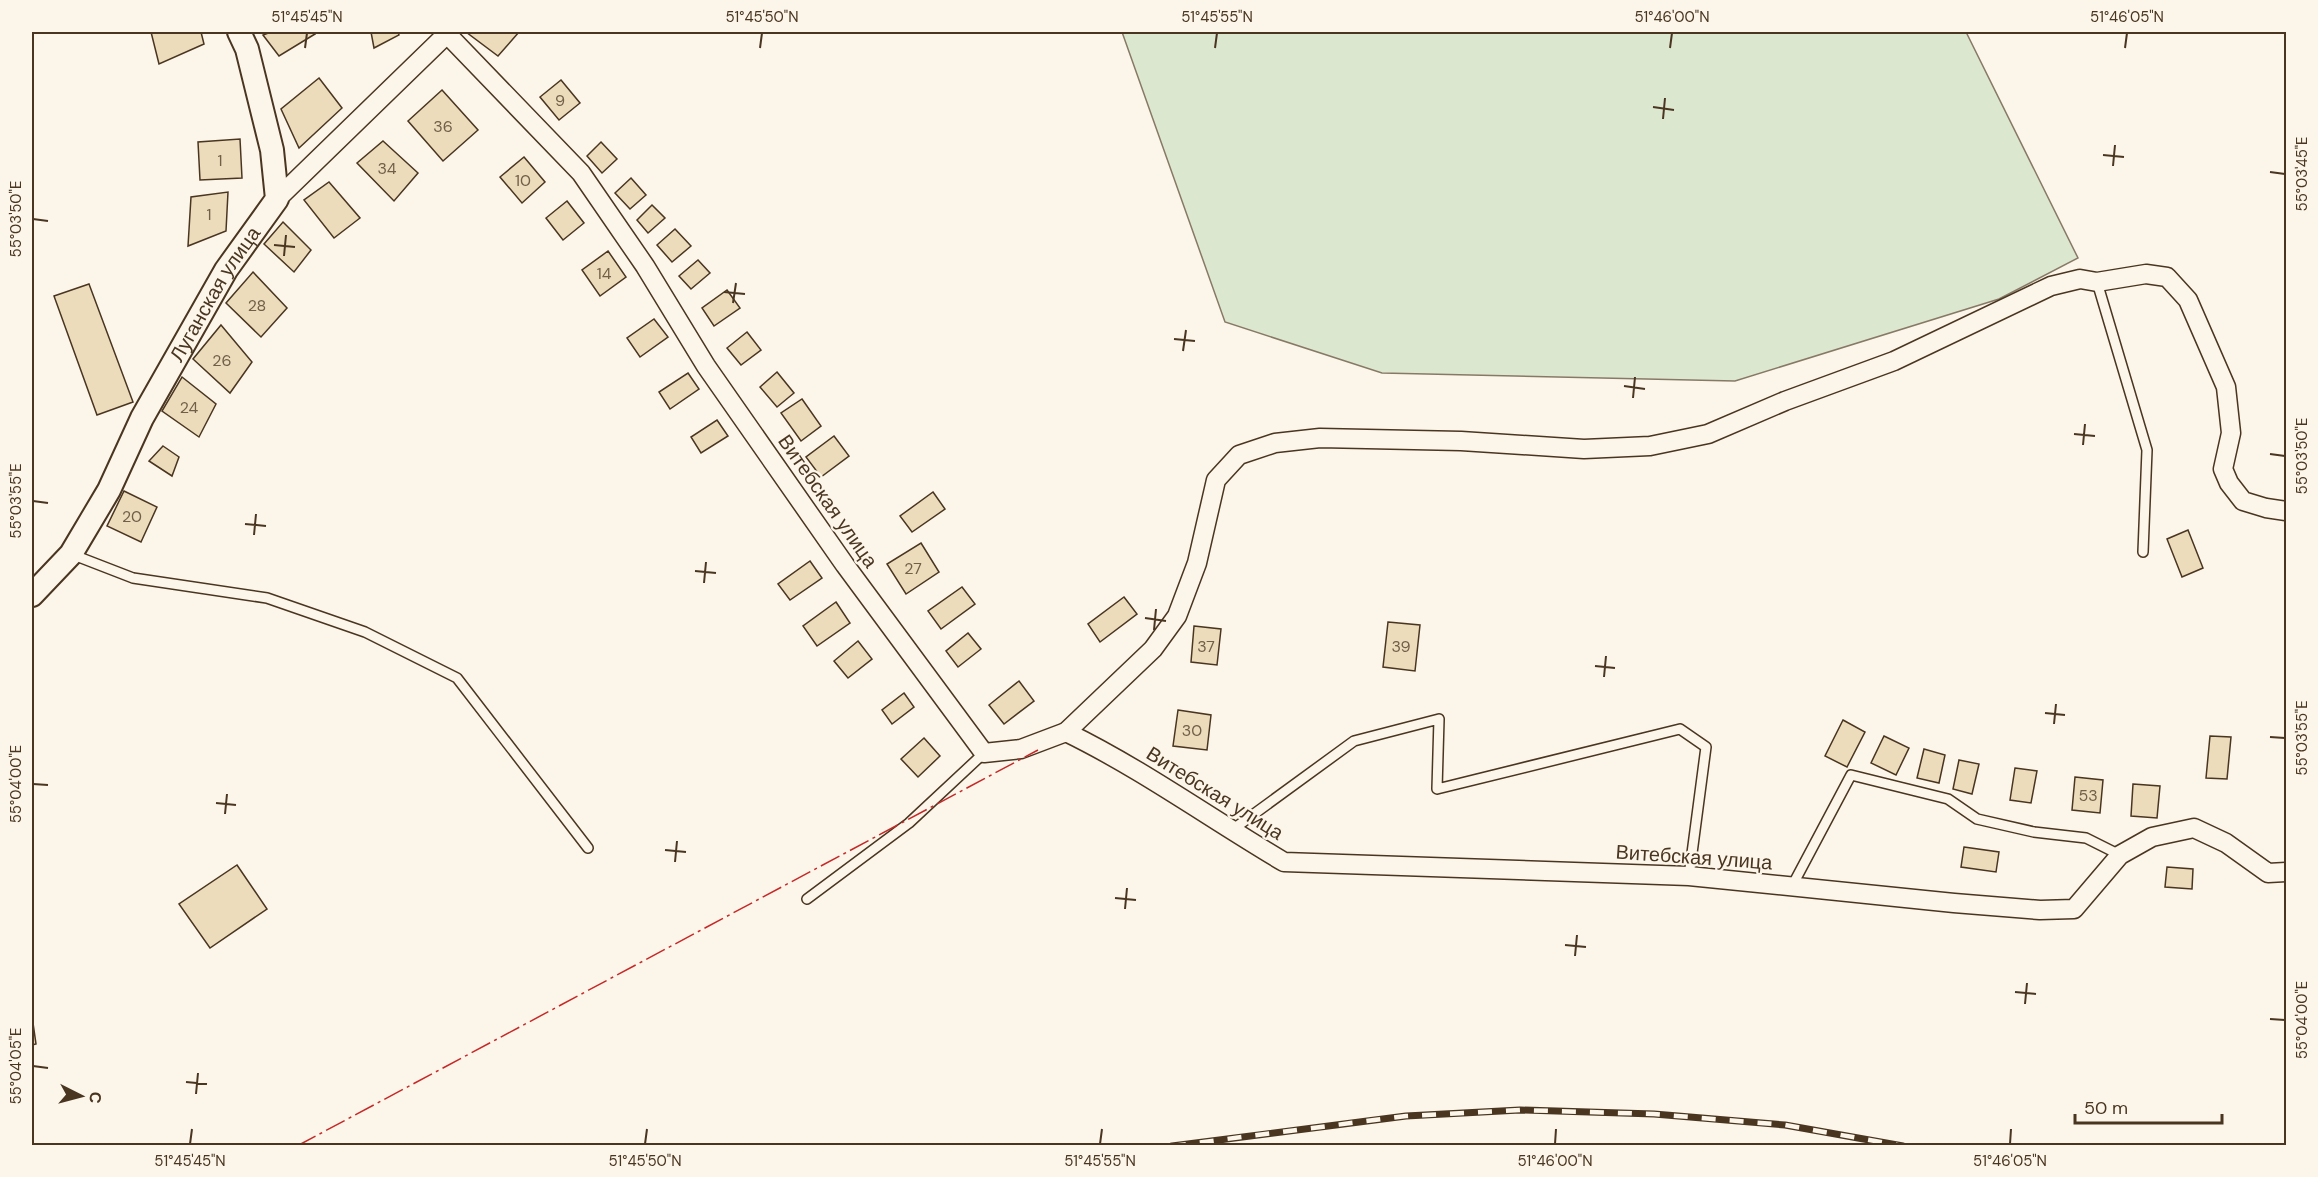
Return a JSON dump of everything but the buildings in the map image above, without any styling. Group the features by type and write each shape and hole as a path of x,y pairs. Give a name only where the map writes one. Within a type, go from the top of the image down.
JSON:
{"street":[{"path":"238,32 247,49 273,150 277,199"},
{"name":"Луганская улица","path":"32,595 71,554 109,490 142,418 226,270 277,199 448,33"},
{"name":"Витебская улица","path":"448,33 581,173 645,266 713,375 844,565 984,753"},
{"path":"984,753 1021,749 1066,732 1153,649 1177,616 1197,563 1216,480 1239,455 1275,443 1320,438 1461,441 1584,449 1650,446 1708,434 1785,401 1894,361 2051,286 2080,279 2097,282 2145,274 2167,277 2188,300 2226,387 2231,433 2223,469 2229,483 2243,501 2286,511"},
{"name":"Витебская улица","path":"1066,732 1112,754 1231,831 1284,862 1689,876 1791,888 2040,910 2074,909 2121,855 2152,837 2194,828 2226,843 2268,873 2286,872"}],"lane":[{"path":"2097,282 2147,450 2144,552"},
{"path":"71,554 133,578 267,598 365,632 457,678 588,848"},
{"path":"1231,831 1354,741 1439,719 1437,789 1680,729 1706,747 1689,876"},
{"path":"807,900 909,824 984,753"},
{"path":"1791,888 1851,775 1948,799 1977,819 2034,832 2086,838 2121,855"}],"green space":[{"path":"1122,32 1966,32 2078,258 1999,299 1735,381 1382,373 1225,322"}],"railway":[{"path":"1172,1146 1406,1116 1520,1110 1654,1114 1785,1125 1903,1146"}],"power":[{"path":"297,1146 1038,750"}]}
